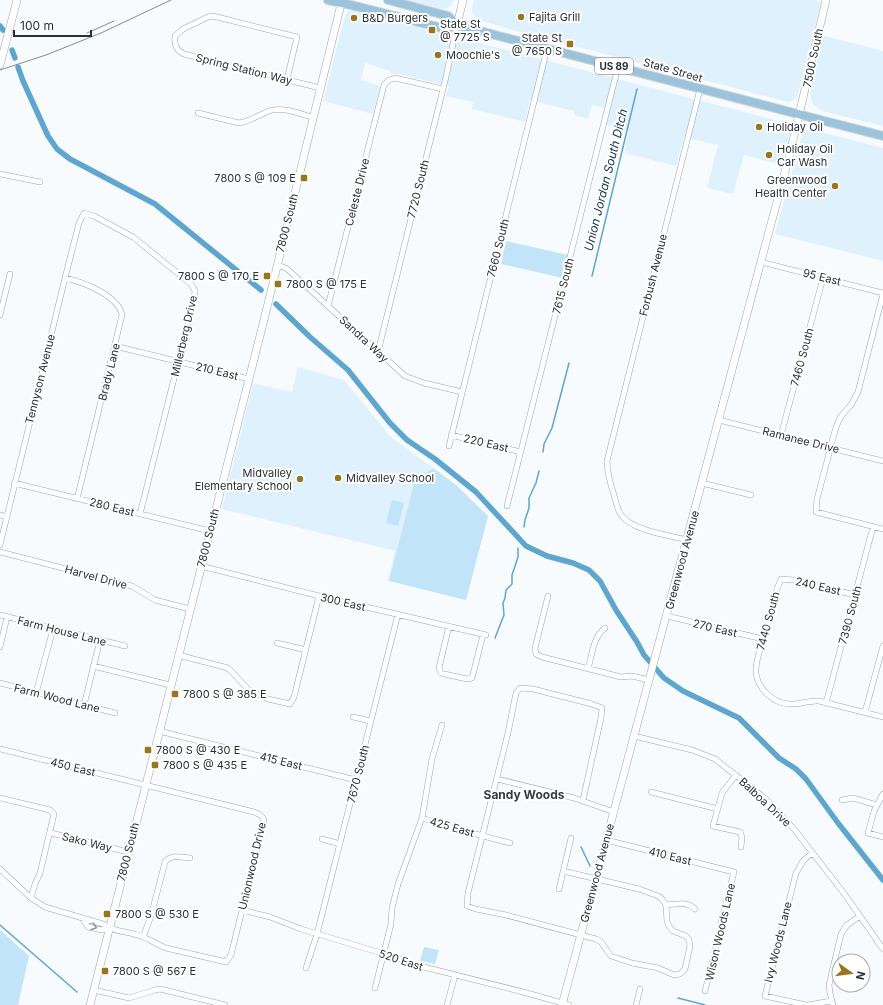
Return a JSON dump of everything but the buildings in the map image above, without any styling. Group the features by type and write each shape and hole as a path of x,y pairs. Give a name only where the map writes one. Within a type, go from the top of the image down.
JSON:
{"main road":[{"name":"State Street","path":"328,0 342,1 446,29 457,25"},
{"name":"State Street","path":"388,0 448,16 457,25 883,136"}],"street":[{"path":"0,64 17,0"},
{"path":"457,25 463,0"},
{"name":"7500 South","path":"800,115 826,0"},
{"name":"7800 South","path":"90,1005 342,1"},
{"name":"Spring Station Way","path":"286,79 297,36 213,16 183,29 175,36 174,41 177,49 184,54 320,88"},
{"name":"7720 South","path":"378,352 443,89 457,25"},
{"name":"7660 South","path":"449,446 547,49"},
{"name":"7615 South","path":"508,506 618,67"},
{"name":"Celeste Drive","path":"328,306 383,88 386,82 392,78 399,78 443,89"},
{"name":"Forbush Avenue","path":"687,540 644,529 633,525 625,519 618,509 608,477 607,461 700,89"},
{"path":"198,113 239,123 246,122 276,110 313,117"},
{"name":"Greenwood Avenue","path":"565,1004 581,935 606,840 762,262 800,115"},
{"path":"0,174 40,182"},
{"name":"Tennyson Avenue","path":"0,545 65,278 79,223 84,213"},
{"name":"Millerberg Drive","path":"84,213 94,216 133,237 195,291 140,514"},
{"name":"95 East","path":"762,262 883,294"},
{"name":"Sandra Way","path":"276,265 286,268 398,370 409,378 462,392"},
{"path":"0,315 10,274"},
{"name":"Brady Lane","path":"65,278 82,282 94,288 119,306 122,315 116,346 78,499"},
{"name":"7460 South","path":"782,436 823,278"},
{"path":"883,294 856,399 838,421 830,448 816,512 883,529"},
{"name":"210 East","path":"116,346 248,379"},
{"name":"Ramanee Drive","path":"719,420 883,461"},
{"name":"220 East","path":"451,435 521,452"},
{"name":"280 East","path":"14,483 210,531"},
{"path":"702,483 751,495"},
{"path":"0,515 7,517"},
{"name":"7390 South","path":"826,702 873,527"},
{"name":"Harvel Drive","path":"0,552 132,586 155,600 190,609"},
{"name":"300 East","path":"201,566 319,596 398,614 449,626 485,635 472,678 467,679 441,673 439,668 449,626"},
{"name":"240 East","path":"781,579 793,580 855,595"},
{"name":"7440 South","path":"781,579 757,663 756,672 759,681 767,694 773,698 790,704 812,700 826,702"},
{"path":"178,655 228,668 250,691 268,699 290,704 294,696 319,596"},
{"path":"548,596 536,642 535,653 542,657 621,677 650,677"},
{"name":"7670 South","path":"306,968 318,934 398,614"},
{"name":"Farm House Lane","path":"0,615 125,646"},
{"name":"270 East","path":"667,616 763,639"},
{"path":"0,647 7,617"},
{"path":"36,693 53,628"},
{"path":"588,669 596,638 605,628"},
{"path":"84,705 100,640"},
{"path":"277,643 306,650"},
{"path":"865,712 883,646"},
{"path":"93,666 170,685"},
{"name":"Farm Wood Lane","path":"0,683 115,712"},
{"path":"563,872 596,878 639,889 662,899 666,905 667,921 669,926 673,931 686,936 690,943 686,967 680,974 674,975 658,968 618,959 608,954 599,940 467,906 468,893 497,779 516,694 520,688 533,689 585,702 602,708 602,718 583,800"},
{"path":"826,702 883,717"},
{"path":"353,716 371,721"},
{"path":"375,988 391,924 392,908 398,884 422,818 432,759 442,725"},
{"name":"415 East","path":"159,731 356,780"},
{"name":"Balboa Drive","path":"634,736 704,754 715,759 766,799 812,853 883,949"},
{"name":"450 East","path":"0,749 145,786"},
{"path":"736,775 723,790 713,826 740,832 742,837 741,847"},
{"path":"497,779 583,800 614,812"},
{"name":"Unionwood Drive","path":"143,937 166,948 226,962 231,955 263,826 263,817 260,813 145,786"},
{"path":"651,792 718,809"},
{"path":"883,794 874,811 868,833 883,837"},
{"name":"Sako Way","path":"0,798 52,812 54,816 51,832 128,852"},
{"path":"842,800 853,798 877,805"},
{"name":"425 East","path":"422,818 510,843"},
{"path":"31,898 40,873 51,832"},
{"path":"559,889 571,838"},
{"path":"322,839 340,844"},
{"name":"410 East","path":"606,840 734,872"},
{"name":"Ivy Woods Lane","path":"812,853 803,861 796,874 765,996 807,1005 832,1003"},
{"path":"0,869 31,898 45,907 103,924 109,928 143,937 151,916 165,862 172,856 190,858"},
{"name":"Wison Woods Lane","path":"705,991 720,931 722,915 734,872"},
{"path":"666,905 686,904 696,909"},
{"name":"520 East","path":"242,910 270,917 292,926 412,964 565,1004"},
{"path":"832,1003 829,989 830,977 841,934 847,925 860,916"},
{"path":"447,1005 455,975"},
{"path":"94,990 129,998 160,989 225,1005"},
{"path":"636,1005 640,989"},
{"path":"129,998 129,1005"}],"shaded area":[{"path":"407,0 454,0 450,7 443,9"},
{"path":"473,0 814,0 821,2 797,97 788,102 479,20 472,13"},
{"path":"353,10 786,123 790,131 781,165 744,155 733,194 707,188 718,145 684,137 676,166 624,153 629,131 606,125 610,109 592,105 588,119 574,115 574,111 530,100 525,122 472,109 473,102 446,96 449,86 398,74 391,74 390,71 365,63 361,80 380,86 373,114 323,101 345,16 348,11"},
{"path":"822,35 883,51 883,126 822,111 813,105 810,95"},
{"path":"809,129 883,148 883,261 775,234 802,135"},
{"path":"506,241 568,255 563,278 501,264"},
{"name":"Midvalley School","path":"298,367 344,380 390,436 457,486 488,516 466,600 388,580 395,551 222,509 253,383 292,392"},
{"path":"432,469 436,470 457,486 488,516 466,600 389,581 415,480"},
{"path":"392,500 404,503 398,526 386,523"},
{"path":"0,930 29,956 18,1005 0,1005"},
{"path":"424,947 439,950 435,964 420,961"}],"waterway":[{"path":"0,26 3,30"},
{"path":"12,50 15,58"},
{"path":"18,67 48,136 57,149 70,159 155,204 261,290"},
{"name":"Union Jordan South Ditch","path":"592,276 637,89"},
{"path":"276,304 310,337 348,370 390,423 407,440 435,459 476,492 526,546 547,556 573,563 589,570 600,581 644,655 664,678 683,691 739,718 779,758 796,769 806,779 838,823 883,880"},
{"name":"Union Jordan South Ditch","path":"543,452 544,444 552,428 569,363"},
{"name":"Union Jordan South Ditch","path":"524,527 529,508 529,498 536,483 539,471"},
{"name":"Union Jordan South Ditch","path":"495,638 504,615 503,603 506,590 512,584 512,575 518,557 518,548"},
{"name":"Union Jordan South Ditch","path":"581,847 590,866"},
{"path":"0,925 77,992"},
{"name":"Union Jordan South Ditch","path":"678,998 705,1005"}],"tram line":[{"path":"0,70 46,55 101,33 171,0"},
{"path":"87,33 114,21"}],"place":[{"name":"Fajita Grill","path":"521,17"},
{"name":"B&D Burgers","path":"354,18"},
{"name":"State St @ 7725 S","path":"432,30"},
{"name":"State St @ 7650 S","path":"570,44"},
{"name":"Moochie's","path":"438,55"},
{"name":"Holiday Oil","path":"759,127"},
{"name":"Holiday Oil Car Wash","path":"769,155"},
{"name":"7800 S @ 109 E","path":"304,178"},
{"name":"Greenwood Health Center","path":"835,186"},
{"name":"7800 S @ 170 E","path":"267,276"},
{"name":"7800 S @ 175 E","path":"278,284"},
{"name":"Midvalley School","path":"338,478"},
{"name":"Midvalley Elementary School","path":"300,479"},
{"name":"7800 S @ 385 E","path":"175,694"},
{"name":"7800 S @ 430 E","path":"148,750"},
{"name":"7800 S @ 435 E","path":"155,765"},
{"name":"7800 S @ 530 E","path":"107,914"},
{"name":"7800 S @ 567 E","path":"105,971"}],"district":[{"name":"Sandy Woods","path":"524,795"}]}
